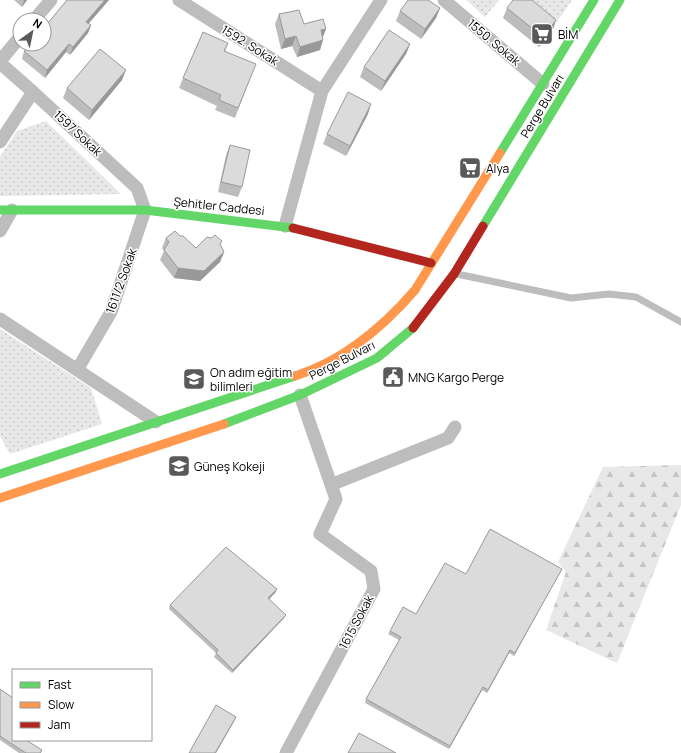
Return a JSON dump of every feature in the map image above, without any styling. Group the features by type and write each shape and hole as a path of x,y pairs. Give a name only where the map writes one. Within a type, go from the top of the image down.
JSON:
{"main road":[{"name":"Perge Bulvarı","path":"2,469 156,422 299,375 343,354 369,337 396,313 414,290 594,0"},
{"name":"Perge Bulvarı","path":"0,498 219,426 300,395 377,358 414,326 454,274 620,0"},
{"name":"Şehitler Caddesi","path":"6,210 145,210 286,226 431,263"}],"street":[{"path":"41,12 51,0"},
{"name":"1592. Sokak","path":"179,0 322,91"},
{"path":"286,226 322,91 381,0"},
{"name":"1550. Sokak","path":"444,0 543,84"},
{"path":"0,62 12,47"},
{"name":"1597 Sokak","path":"0,62 138,188 145,210"},
{"path":"0,142 34,92"},
{"path":"0,231 6,210"},
{"name":"1611/2 Sokak","path":"77,370 111,312 145,210"},
{"path":"0,319 156,422"},
{"name":"1615 Sokak","path":"286,753 374,589 371,571 320,534 336,499 300,395"},
{"path":"332,484 448,438 455,428"}],"lane":[{"path":"454,274 571,298 609,294 636,297 681,322"}],"green space":[{"path":"466,0 499,0 485,17"},
{"path":"528,0 572,0 557,22"},
{"path":"46,121 121,194 0,196 0,157 17,131"},
{"path":"0,329 91,388 102,424 10,454 0,436"},
{"path":"681,465 681,505 617,663 546,630 566,572 558,562 603,467"}],"building":[{"path":"67,0 105,0 86,22 91,25 73,47 69,44 47,70 25,52 52,52 52,18"},
{"path":"408,0 428,0 440,8 425,29 400,11"},
{"path":"513,0 532,0 556,20 543,37 507,8"},
{"path":"299,10 304,24 323,19 326,29 321,30 323,40 300,47 296,36 285,39 279,14"},
{"path":"389,30 410,44 385,81 364,67"},
{"path":"203,32 228,43 224,51 256,64 238,108 219,100 221,95 183,78"},
{"path":"100,49 126,70 92,110 67,88"},
{"path":"348,92 371,104 350,146 327,134"},
{"path":"230,145 250,150 242,187 221,182"},
{"path":"175,231 196,248 207,237 211,238 215,235 222,241 220,244 224,252 204,271 178,268 164,250 169,242 166,238"},
{"path":"490,529 562,569 515,653 510,650 488,690 483,687 450,746 366,699 401,637 390,631 403,607 416,614 445,563 466,574"},
{"path":"226,547 277,589 268,598 286,615 233,670 216,653 218,650 170,605"},
{"path":"0,689 12,697 12,741 28,741 42,750 40,753 26,753 0,736"},
{"path":"216,705 236,717 215,753 189,753"},
{"path":"359,733 396,753 348,753"}],"traffic: fast":[{"path":"500,153 594,0"},
{"path":"483,226 620,0"},
{"path":"0,210 145,210 293,228"},
{"path":"224,424 300,395 377,358 413,328"},
{"path":"0,474 295,376"}],"traffic: slow":[{"path":"295,376 313,370 346,352 376,330 403,304 415,290 500,153"},
{"path":"0,498 224,424"}],"traffic: jam":[{"path":"413,328 454,274 483,226"},
{"path":"293,228 431,263"}],"place":[{"name":"BİM","path":"542,34"},
{"name":"Alya","path":"470,168"},
{"name":"MNG Kargo Perge","path":"393,377"},
{"name":"On adım eğitim bilimleri","path":"194,379"},
{"name":"Güneş Kokeji","path":"179,466"}]}
